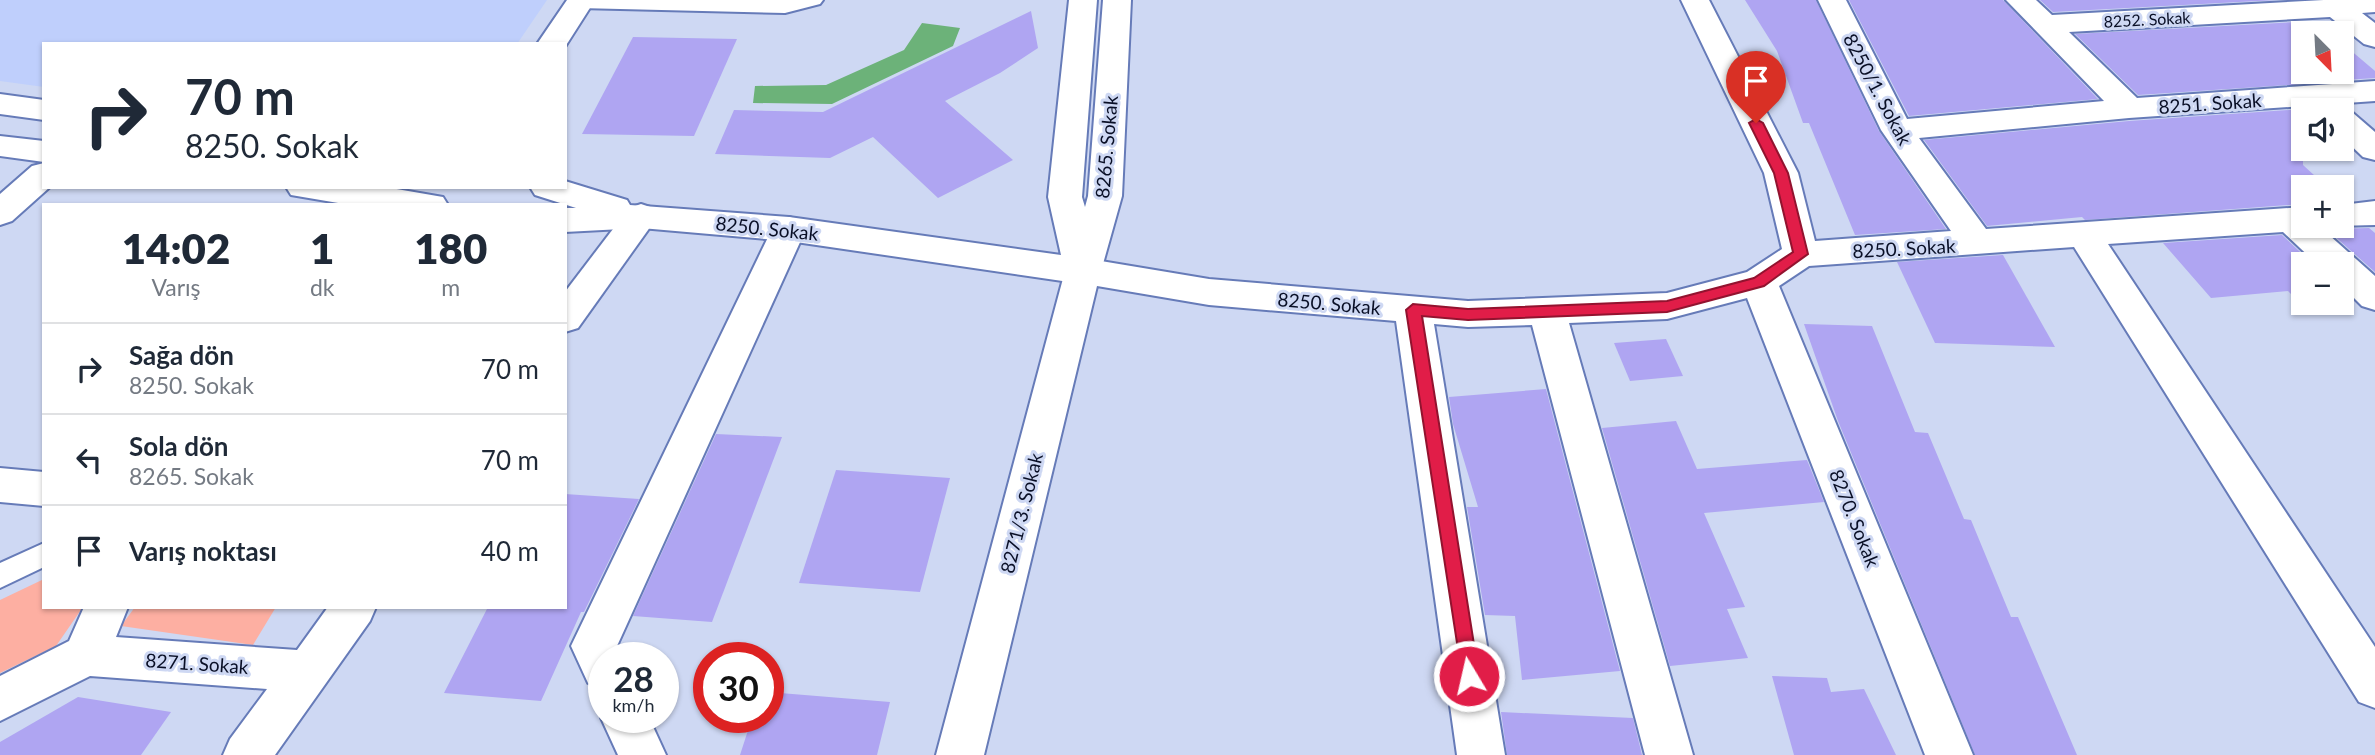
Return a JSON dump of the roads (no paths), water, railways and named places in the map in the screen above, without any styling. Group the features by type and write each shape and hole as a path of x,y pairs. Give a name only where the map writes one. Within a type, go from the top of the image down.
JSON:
{"street":[{"name":"8265. Sokak","path":"1083,0 1065,197 1083,271"},
{"name":"8265. Sokak","path":"1083,271 1105,196 1117,0"},
{"path":"1695,0 1781,173 1801,254"},
{"name":"8250/1. Sokak","path":"1832,0 1897,130 1977,243"},
{"path":"2020,0 2129,108"},
{"path":"553,42 580,1"},
{"name":"8252. Sokak","path":"2045,24 2337,8 2375,3"},
{"path":"2337,8 2375,38"},
{"name":"8251. Sokak","path":"2344,98 2375,91"},
{"path":"0,104 42,110"},
{"name":"8251. Sokak","path":"1897,130 2129,108 2291,104"},
{"path":"2354,131 2375,150"},
{"path":"0,146 42,152"},
{"path":"0,213 42,176"},
{"path":"317,189 416,203"},
{"name":"8250. Sokak","path":"553,189 641,216"},
{"path":"2354,215 2375,213"},
{"path":"567,316 641,216"},
{"name":"8250. Sokak","path":"567,220 641,216 789,229 1209,292 1468,314 1667,306 1759,282 1801,254 2291,219"},
{"path":"596,642 789,229"},
{"path":"2084,235 2375,687"},
{"path":"2315,238 2328,252"},
{"name":"8271/3. Sokak","path":"960,755 1083,271"},
{"path":"2354,278 2375,298"},
{"name":"8270. Sokak","path":"1759,282 1949,755"},
{"path":"1413,310 1481,755"},
{"path":"1547,311 1669,755"},
{"path":"0,485 42,489"},
{"path":"0,700 86,655 105,609"},
{"path":"247,755 353,609"},
{"name":"8271. Sokak","path":"86,655 307,671"},
{"path":"632,733 642,755"}],"lane":[{"path":"580,1 785,7 814,0"},
{"path":"0,576 42,555"}]}
